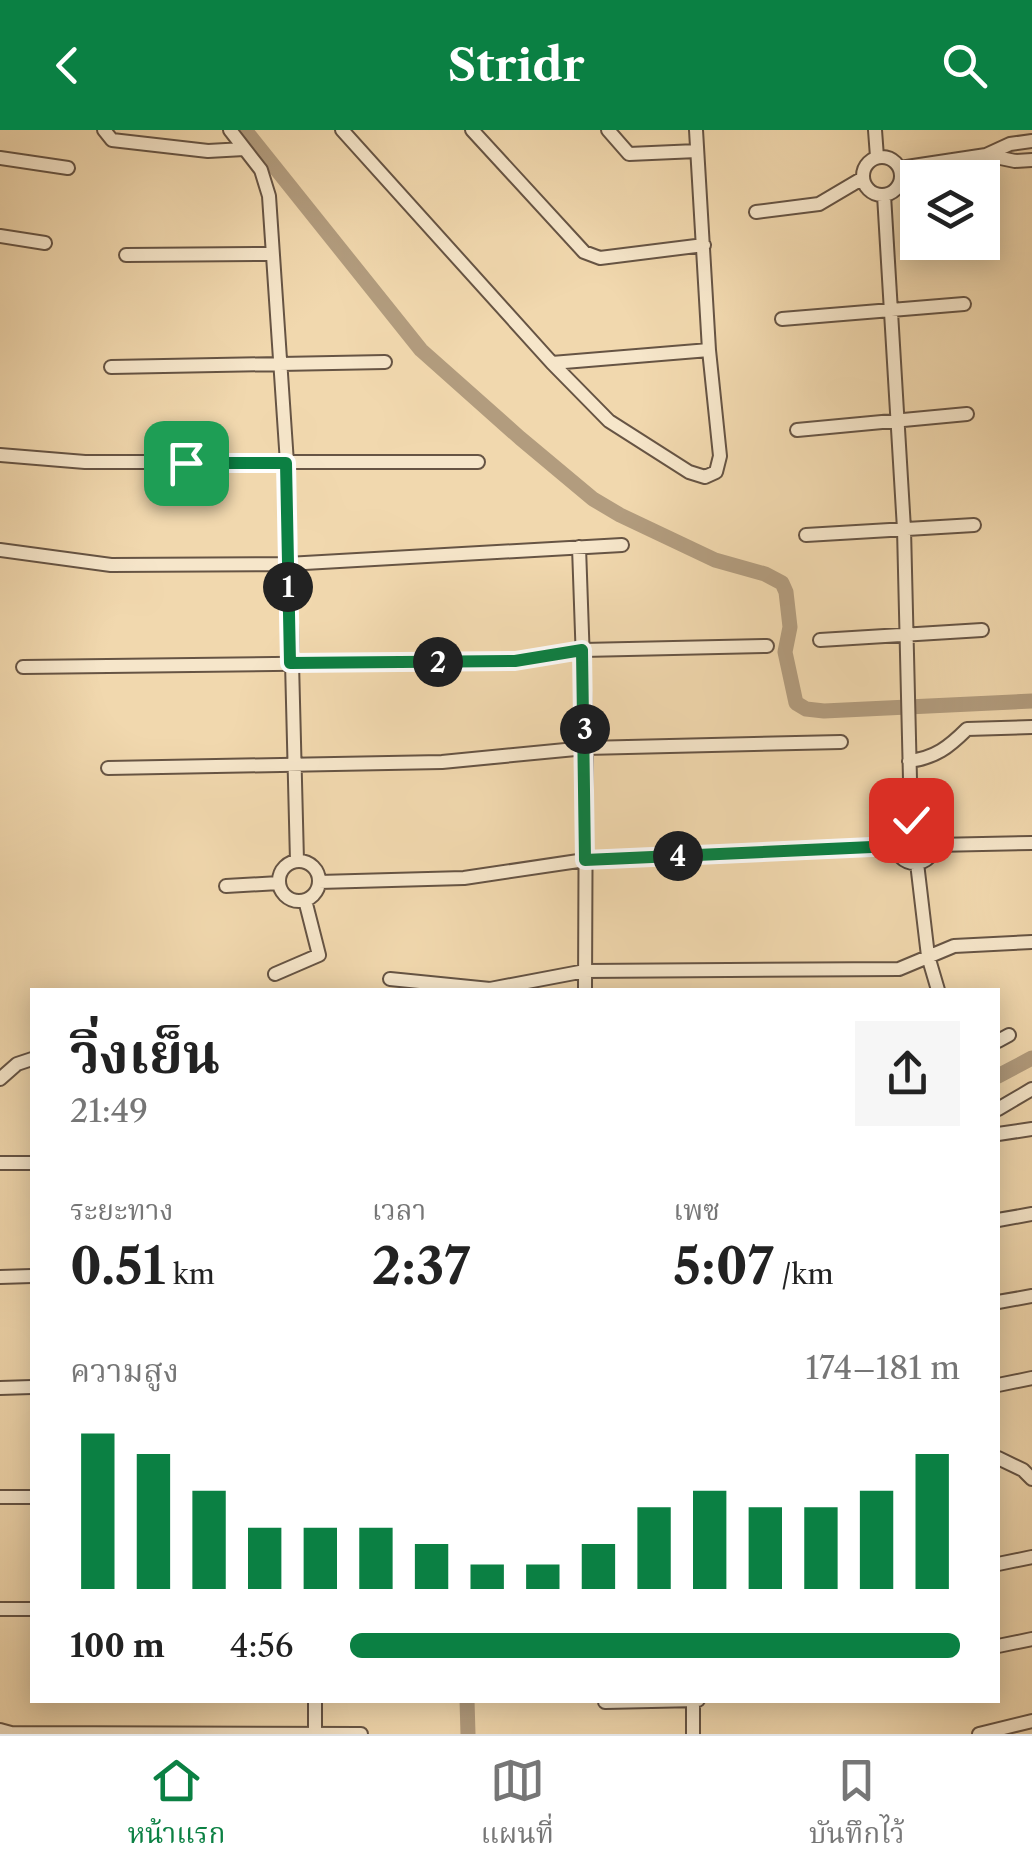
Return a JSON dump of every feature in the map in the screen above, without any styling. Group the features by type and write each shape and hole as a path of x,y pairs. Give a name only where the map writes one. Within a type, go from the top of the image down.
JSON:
{"street":[{"path":"104,130 112,140 208,151 244,149"},
{"path":"230,130 267,183 286,463 297,861"},
{"path":"342,130 608,421 690,472 705,477 716,472 720,456 709,350 696,130"},
{"path":"472,130 584,252 600,258 704,245"},
{"path":"608,130 629,154 697,151"},
{"path":"875,130 877,156 865,168 864,178 871,191 884,196 896,190 900,182"},
{"path":"953,160 1032,141"},
{"path":"986,155 1032,160"},
{"path":"877,156 892,158 900,168"},
{"path":"0,158 68,168"},
{"path":"756,212 819,204 864,178"},
{"path":"884,196 904,529 911,820"},
{"path":"0,236 45,243"},
{"path":"126,255 271,254"},
{"path":"782,319 964,304"},
{"path":"552,363 709,350"},
{"path":"111,367 385,362"},
{"path":"797,430 967,414"},
{"path":"0,455 85,462 478,462"},
{"path":"806,535 974,525"},
{"path":"0,550 111,565 287,564 622,545"},
{"path":"580,547 586,748 585,988"},
{"path":"820,640 982,630"},
{"path":"23,668 515,661 582,650 767,646"},
{"path":"910,760 925,759 944,750 967,729 1032,727"},
{"path":"108,768 442,762 586,748 841,742"},
{"path":"911,820 933,833 935,845 930,857 917,864 902,859 894,846 898,830 911,820"},
{"path":"935,845 1032,843"},
{"path":"319,882 464,878 585,860 894,846"},
{"path":"297,861 312,866 319,882 315,893 305,900 288,898 278,883 283,868 297,861"},
{"path":"917,864 928,956 937,988"},
{"path":"226,886 278,883"},
{"path":"275,974 319,955 305,900"},
{"path":"495,988 585,971 899,969 954,946 1032,942"},
{"path":"390,979 480,988"},
{"path":"0,1078 17,1064 30,1060"},
{"path":"1000,1108 1032,1089"},
{"path":"1000,1134 1032,1129"},
{"path":"0,1163 30,1162"},
{"path":"1000,1220 1032,1214"},
{"path":"0,1277 30,1276"},
{"path":"1000,1302 1032,1296"},
{"path":"1000,1385 1032,1378"},
{"path":"0,1388 30,1387"},
{"path":"1000,1459 1029,1473"},
{"path":"0,1497 30,1496"},
{"path":"1000,1564 1032,1557"},
{"path":"0,1609 30,1608"},
{"path":"1000,1646 1032,1639"},
{"path":"315,1732 316,1703"},
{"path":"693,1734 695,1703"},
{"path":"979,1734 1032,1721"},
{"path":"0,1730 361,1734"}],"waterway":[{"path":"245,130 421,350 520,438 593,499 620,515 715,560 782,583 790,627 785,652 796,703 806,709 824,711 1032,701"},
{"path":"1000,1075 1032,1058"},
{"path":"467,1703 468,1734"}],"route":[{"path":"186,463 286,463 290,663 515,661 582,650 585,860 894,846 898,830 911,820"}]}
